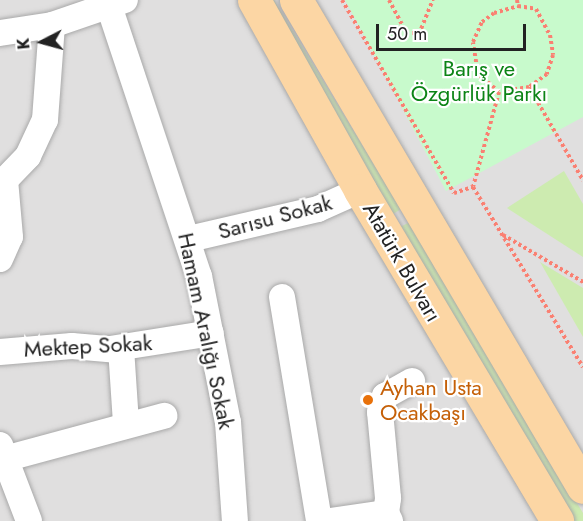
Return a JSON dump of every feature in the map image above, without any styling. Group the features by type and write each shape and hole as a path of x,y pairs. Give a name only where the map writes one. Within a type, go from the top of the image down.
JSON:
{"main road":[{"name":"Atatürk Bulvarı","path":"254,0 360,190 557,521"},
{"name":"Atatürk Bulvarı","path":"296,0 583,487"}],"street":[{"path":"0,33 52,25 114,3"},
{"name":"Hamam Aralığı Sokak","path":"114,3 189,239 212,333 228,422 235,521"},
{"path":"0,259 10,237 5,180 28,156 45,120 52,25"},
{"name":"Sarısu Sokak","path":"189,239 318,210 360,190"},
{"path":"282,297 319,521"},
{"name":"Mektep Sokak","path":"0,352 121,348 212,333"},
{"path":"121,348 126,424"},
{"path":"330,521 388,517 380,412 384,396 412,381"},
{"path":"29,521 4,451 164,416"}],"path":[{"path":"342,0 454,193 473,187"},
{"path":"389,0 406,32 419,34 433,0"},
{"path":"517,0 518,6"},
{"path":"518,6 536,9 550,35 554,56 547,74 529,87 499,92 478,74 473,42 482,22 494,13 518,6"},
{"path":"529,87 583,180"},
{"path":"499,92 473,187 583,366"},
{"path":"501,234 583,282"}],"shaded area":[{"path":"0,0 583,0 583,521 0,521"}],"green space":[{"path":"262,0 274,0 401,209 390,216"},
{"name":"Barış ve Özgürlük Parkı","path":"345,0 583,0 583,117 446,191"},
{"path":"564,171 583,204 583,257 507,208"},
{"path":"410,222 583,513 583,521 568,521 396,229"},
{"path":"540,262 583,288 583,337"}],"place":[{"name":"Ayhan Usta Ocakbaşı","path":"368,400"}]}
